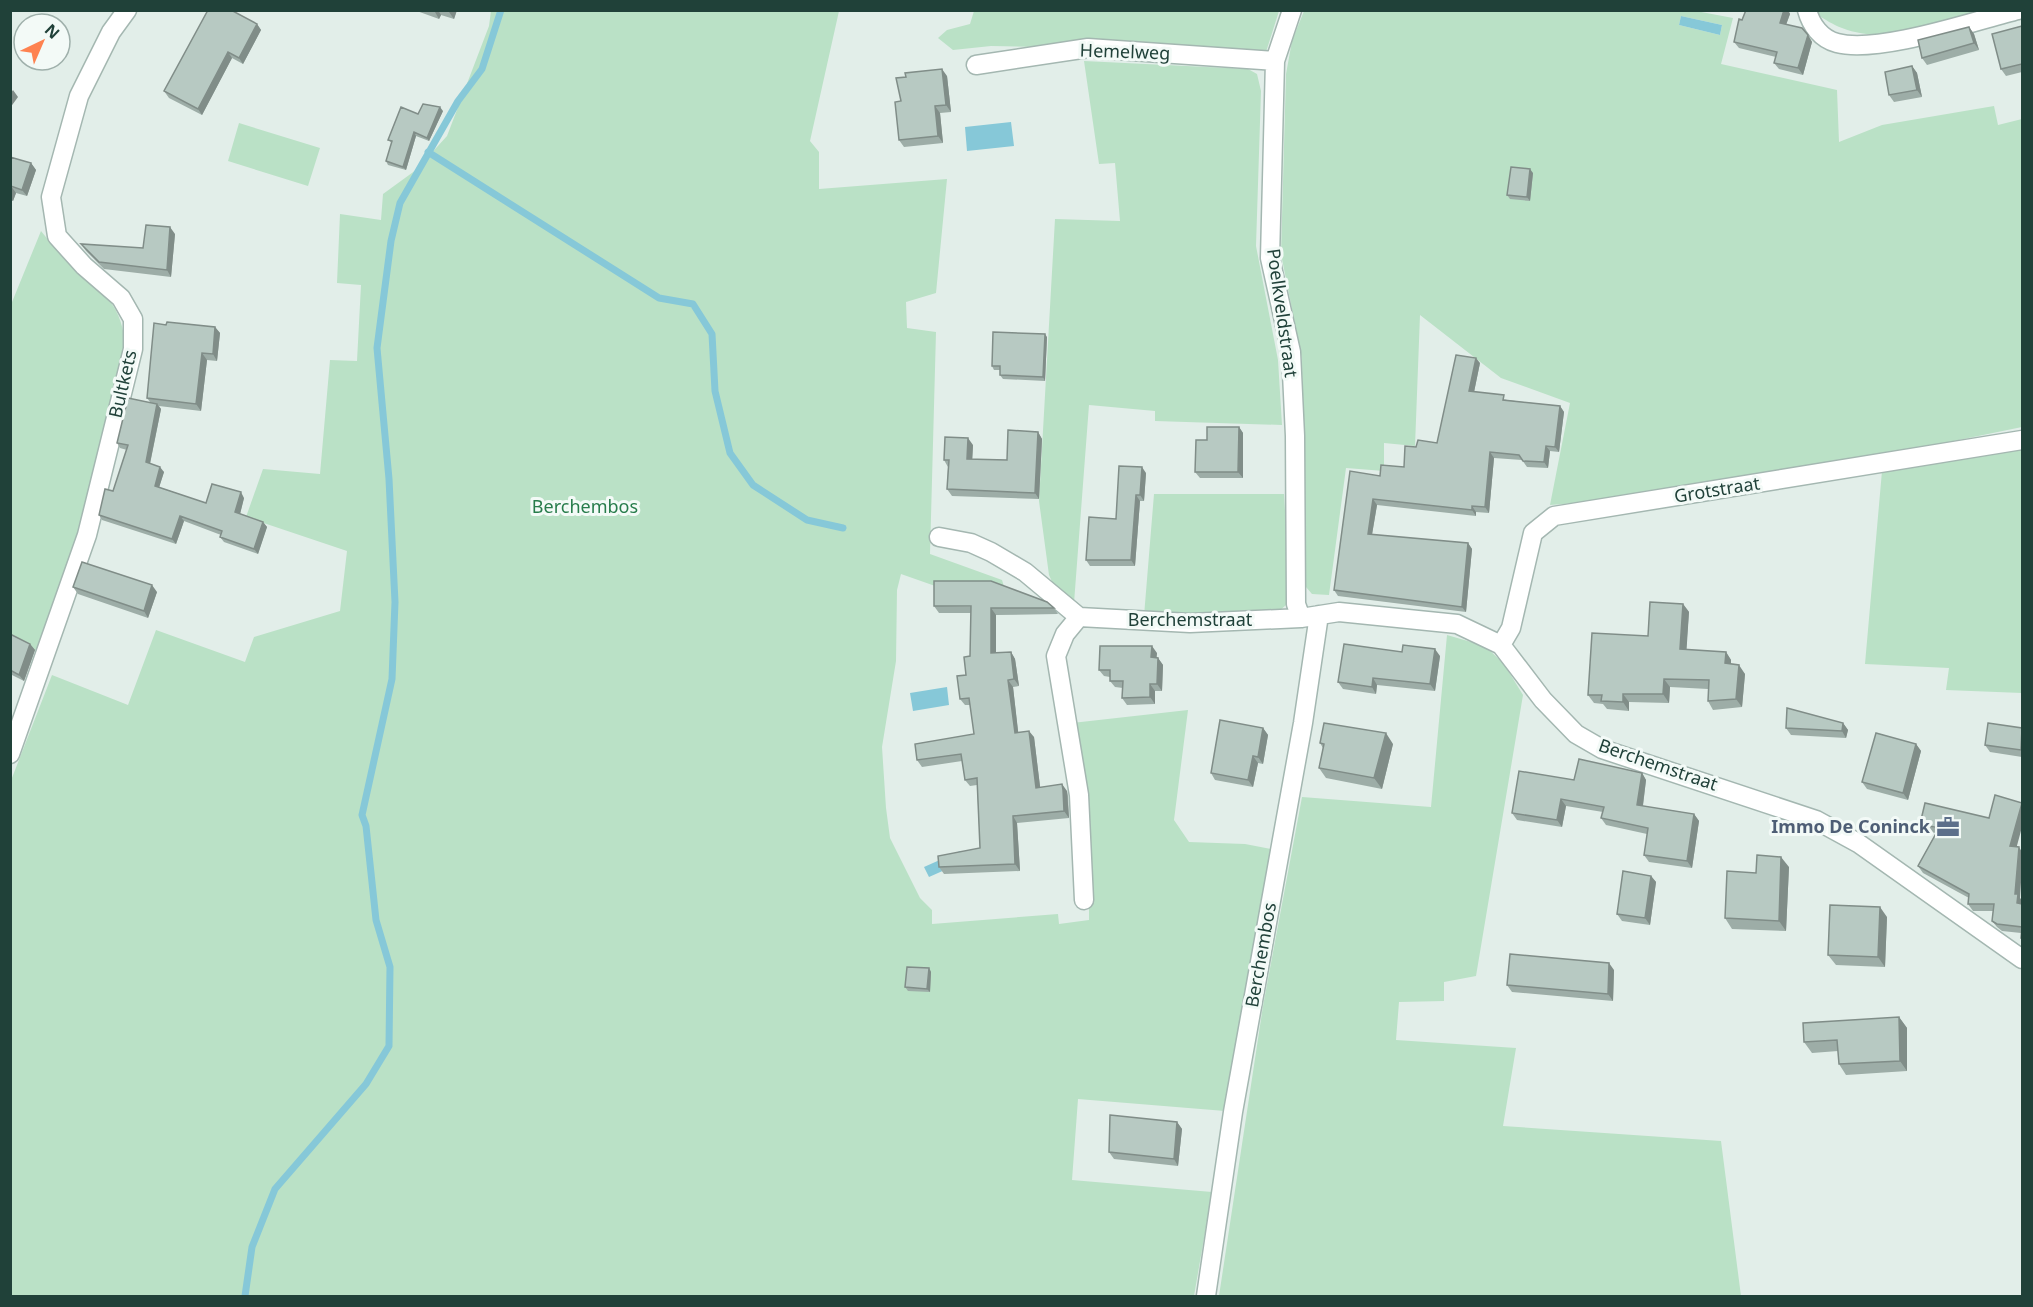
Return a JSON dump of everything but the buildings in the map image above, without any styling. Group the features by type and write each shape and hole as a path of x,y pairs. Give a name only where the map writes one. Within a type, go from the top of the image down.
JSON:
{"street":[{"name":"Bultkets","path":"10,754 87,535 133,349 133,319 121,298 84,266 57,236 51,197 79,96 111,32 127,10"},
{"name":"Poelkveldstraat","path":"1292,10 1275,61 1270,258 1291,352 1295,436 1296,604 1310,616"},
{"path":"1807,10 1810,23 1827,38 1837,43 1871,44 1919,36 2018,10"},
{"name":"Hemelweg","path":"976,65 1088,48 1275,61"},
{"name":"Grotstraat","path":"1501,645 1511,628 1533,532 1554,516 2022,440"},
{"path":"939,537 971,543 992,552 1025,572 1079,617 1071,624 1056,656 1079,795 1084,900"},
{"name":"Berchemstraat","path":"1079,617 1190,623 1358,612 1457,624 1477,631 1501,645 1543,700 1576,734 1602,749 1816,820 1858,843 2022,959"},
{"name":"Berchembos","path":"1206,1296 1233,1112 1303,723 1310,616"}],"green space":[{"path":"1818,10 1998,11 1920,31 1880,35 1839,27 1817,15"},
{"name":"Berchembos","path":"491,11 839,11 810,141 819,152 819,189 947,179 936,293 906,302 907,328 936,332 930,554 1002,580 1006,593 938,587 901,574 897,590 896,661 882,747 890,838 920,898 932,910 932,924 1058,914 1059,924 1089,920 1089,847 1072,723 1188,710 1174,820 1189,842 1245,844 1271,849 1225,1111 1078,1099 1072,1180 1212,1192 1194,1296 11,1296 10,783 52,675 128,705 156,630 245,662 254,637 340,611 347,551 246,517 263,469 320,474 330,360 357,361 361,285 337,283 340,214 381,220 383,194 416,170 447,136 489,26"},
{"path":"974,11 1279,11 1266,52 991,46 953,50 938,38 947,30 970,24"},
{"path":"1304,11 1696,11 1733,18 1721,64 1837,90 1839,142 1882,125 1994,106 1998,125 2022,119 2022,427 1910,450 1602,501 1550,505 1570,403 1501,378 1420,315 1415,446 1384,443 1384,471 1346,468 1329,595 1312,594 1306,587 1305,578 1302,359 1281,254 1286,74 1292,41","holes":["1681,16 1722,25 1720,35 1679,25"]},
{"path":"1084,61 1248,69 1257,74 1261,91 1256,246 1278,360 1282,425 1155,421 1155,411 1089,405 1074,603 1054,586 1049,575 1039,501 1055,219 1120,221 1115,163 1099,164"},
{"path":"239,123 320,148 308,186 228,161"},
{"path":"41,231 69,264 99,289 113,306 122,327 125,342 83,523 37,651 11,639 10,307"},
{"path":"2022,448 2022,693 1946,690 1949,668 1865,664 1882,471"},
{"path":"1154,494 1284,494 1290,592 1286,605 1277,613 1144,616"},
{"path":"1447,635 1485,646 1504,664 1523,695 1476,976 1444,982 1444,1001 1399,1002 1396,1040 1516,1048 1503,1126 1721,1141 1741,1296 1219,1296 1263,1006 1302,797 1431,807"}],"water":[{"path":"1681,16 1722,25 1720,35 1679,25"},
{"path":"1011,122 1014,146 967,151 965,127"},
{"path":"947,687 949,705 913,711 910,693"},
{"path":"960,851 965,861 929,877 924,867"}],"waterway":[{"path":"245,1296 252,1247 275,1189 366,1084 389,1046 390,967 376,920 366,826 362,815 392,679 395,602 389,479 377,348 391,241 400,203 458,101 482,69 501,10"},
{"path":"428,152 659,298 693,304 712,334 715,391 730,453 753,485 807,520 843,528"}],"place":[{"name":"Immo De Coninck","path":"1948,827"}]}
